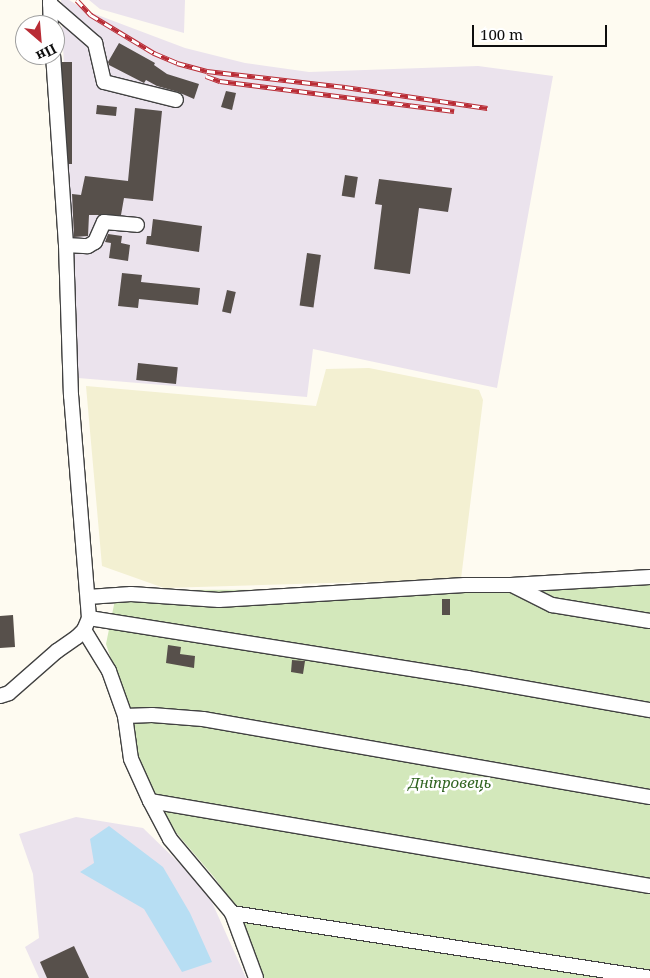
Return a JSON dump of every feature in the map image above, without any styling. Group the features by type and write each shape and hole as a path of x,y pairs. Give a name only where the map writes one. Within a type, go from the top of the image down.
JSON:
{"street":[{"path":"50,2 51,15"},
{"path":"50,2 95,43 104,82 176,100"},
{"path":"54,65 66,245 71,396 88,597 86,624 109,670 125,716 131,759 150,801 170,839 232,913 256,978"},
{"path":"66,245 88,246 95,242 104,222 137,225"},
{"path":"88,597 131,594 219,600 650,576"},
{"path":"511,585 552,605 650,621"},
{"path":"0,696 20,684 86,624"},
{"path":"86,624 468,678 650,710"},
{"path":"125,716 152,715 203,719 650,797"},
{"path":"150,801 650,886"},
{"path":"232,913 650,978"}],"shaded area":[{"path":"61,0 69,0 87,11 185,48 245,63 309,72 478,66 553,76 497,388 313,349 307,397 78,378 64,65 65,15 62,15"},
{"path":"89,0 185,0 184,33 100,9"},
{"path":"369,368 479,390 483,400 461,579 164,588 102,566 86,386 316,406 326,369"},
{"path":"76,817 143,828 206,889 246,978 39,978 25,947 39,938 33,874 19,834"}],"green space":[{"name":"Дніпровець","path":"650,580 650,978 262,978 238,910 214,877 167,822 140,760 125,701 106,644 117,590 508,589"}],"water":[{"path":"109,826 163,867 190,913 212,962 182,972 144,909 80,872 94,863 90,839"}],"building":[{"path":"119,43 155,63 154,65 167,74 199,84 194,99 157,86 146,80 144,83 109,65 108,62"},
{"path":"65,62 72,62 72,164 62,164 62,65 65,65"},
{"path":"226,91 236,93 232,110 221,107"},
{"path":"97,105 117,107 116,116 96,114"},
{"path":"135,108 162,111 153,201 124,198 121,215 89,215 88,236 74,237 72,194 81,195 85,176 128,181"},
{"path":"345,175 358,177 355,198 342,196"},
{"path":"379,179 452,188 448,212 419,208 410,274 374,269 382,205 375,204"},
{"path":"153,219 202,226 199,252 146,244 147,236 151,236"},
{"path":"108,234 122,236 121,243 130,245 128,261 109,258 111,243 105,242"},
{"path":"307,253 321,255 313,307 300,305"},
{"path":"122,273 142,275 141,282 200,288 198,305 139,299 138,308 118,306"},
{"path":"227,290 236,292 231,313 222,311"},
{"path":"138,363 178,367 176,384 136,380"},
{"path":"442,599 450,599 450,615 442,615"},
{"path":"13,615 15,647 0,648 0,616"},
{"path":"168,645 181,647 180,654 195,656 194,668 166,663"},
{"path":"292,660 305,661 303,674 291,672"},
{"path":"74,946 89,978 47,978 40,962"}],"railway":[{"path":"77,0 91,15 154,53 177,63 207,71 345,87 487,108"},
{"path":"206,76 220,81 454,111"}]}
